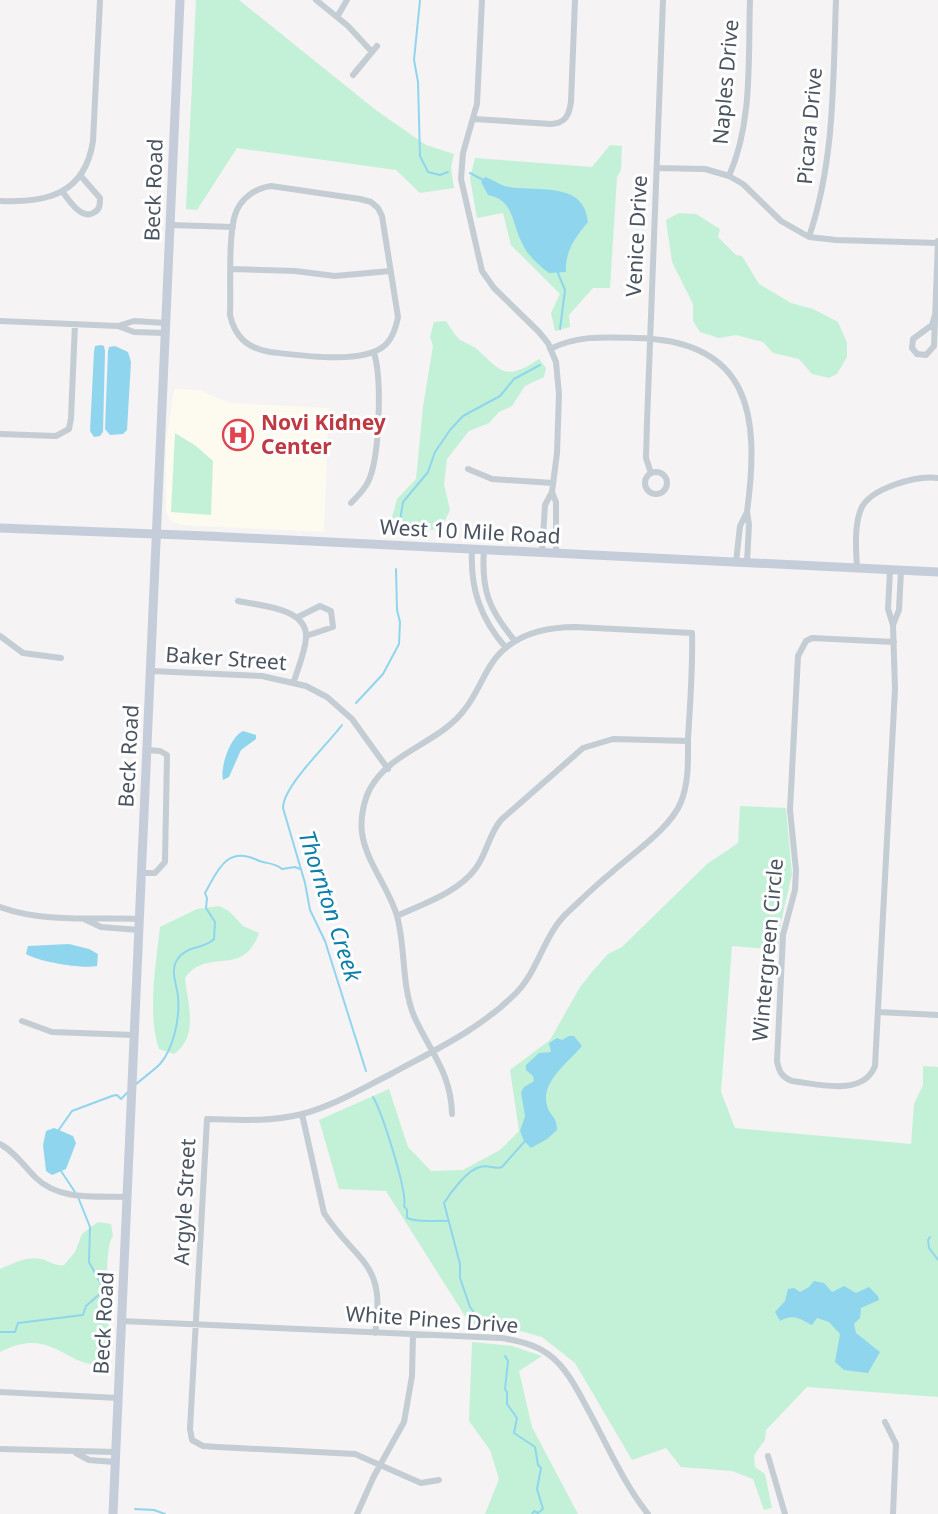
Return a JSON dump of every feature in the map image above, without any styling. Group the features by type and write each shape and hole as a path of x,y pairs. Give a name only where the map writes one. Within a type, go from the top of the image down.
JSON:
{"main road":[{"name":"Beck Road","path":"113,1514 180,0"},
{"name":"West 10 Mile Road","path":"0,528 938,572"}],"street":[{"path":"0,201 35,201 55,196 80,175 90,158 100,0"},
{"path":"316,0 374,49 353,75"},
{"path":"337,17 347,0"},
{"path":"482,0 477,104 463,153 461,179 479,265 489,283 539,332 556,362 559,394 554,483 545,505 542,553"},
{"path":"474,119 551,124 567,117 571,102 575,0"},
{"name":"Venice Drive","path":"651,473 646,458 663,0"},
{"name":"Naples Drive","path":"657,168 705,169 729,176 739,153 744,127 750,0"},
{"name":"Picara Drive","path":"809,237 828,158 836,0"},
{"path":"62,191 79,211 88,215 95,212 100,207 100,198 80,175"},
{"path":"729,176 743,184 781,221 809,237 938,242 935,315 932,350 926,355 917,354 912,348 914,339 932,325 935,315"},
{"path":"263,187 371,202 382,216 398,317 390,340 374,353 347,356 257,350 241,340 234,330 230,315 231,269 235,213 250,194 263,187"},
{"path":"170,225 233,227"},
{"path":"231,269 352,276 390,271"},
{"path":"0,321 118,326 134,332 165,333"},
{"path":"118,326 134,321 166,323"},
{"path":"0,434 56,436 69,429 75,324"},
{"path":"550,349 566,342 591,337 650,338 677,341 710,355 724,367 741,391 750,418 752,437 747,562"},
{"path":"351,503 366,486 373,466 379,387 374,353"},
{"path":"468,469 492,480 554,483"},
{"path":"857,568 860,511 864,503 894,484 926,477 938,478"},
{"path":"552,492 556,502 555,554"},
{"path":"736,562 738,535 747,512"},
{"path":"472,549 475,596 492,630 506,648"},
{"path":"452,1114 447,1078 414,1015 408,997 397,916 369,856 362,831 362,818 370,788 388,769 457,719 474,697 491,664 515,641 499,621 485,594 484,550"},
{"name":"Wintergreen Circle","path":"890,570 888,609 893,625 894,642 895,689 875,1066 871,1076 863,1082 845,1086 792,1081 784,1078 777,1061 783,935 795,890 796,870 790,810 798,656 806,641 812,638 894,642"},
{"name":"Wintergreen Circle","path":"893,625 899,610 901,570"},
{"path":"475,596 485,594"},
{"path":"238,601 286,611 298,617 303,624 306,636 294,681"},
{"path":"298,617 320,606 331,611 333,627 306,636"},
{"name":"Argyle Street","path":"439,1480 421,1483 355,1454 203,1446 192,1440 190,1429 207,1119 258,1120 302,1114 329,1105 467,1033 519,990 536,964 545,943 566,914 642,847 674,814 685,787 692,633 561,626 530,632 515,641"},
{"path":"0,636 23,653 61,658"},
{"name":"Baker Street","path":"151,671 262,676 294,681 327,697 342,709 388,769"},
{"path":"397,916 452,889 467,877 476,868 493,829 500,820 583,748 613,739 688,741"},
{"path":"142,873 155,873 165,862 167,755 160,751 147,750"},
{"path":"0,907 24,915 140,919"},
{"path":"82,919 101,927 139,930"},
{"path":"878,1012 938,1015"},
{"path":"22,1021 52,1032 134,1035"},
{"path":"302,1114 324,1213 331,1225 367,1263 376,1285 377,1321 374,1333"},
{"path":"0,1144 11,1150 48,1188 70,1195 127,1197"},
{"name":"White Pines Drive","path":"121,1321 502,1338 526,1343 547,1353 574,1384 633,1495 648,1514"},
{"path":"358,1514 380,1464 404,1422 408,1406 413,1335"},
{"path":"0,1392 118,1398"},
{"path":"885,1422 896,1444 893,1514"},
{"path":"0,1449 76,1452 89,1460 115,1457"},
{"path":"768,1456 785,1514"}],"shaded area":[{"path":"174,389 200,390 229,403 329,408 324,532 180,525 171,521 166,512 166,443"}],"green space":[{"path":"196,0 239,0 377,111 426,145 454,154 451,168 454,188 420,193 396,170 237,148 197,210 186,209"},
{"path":"610,145 622,146 621,170 617,177 610,288 593,288 569,315 570,327 555,331 551,313 560,294 511,245 503,213 477,218 470,178 475,158 592,167"},
{"path":"679,213 696,214 720,229 718,237 736,255 742,256 759,284 791,303 813,309 838,322 847,343 847,357 837,374 829,378 812,374 799,359 773,353 763,342 736,335 719,338 700,332 693,321 693,304 672,262 666,220"},
{"path":"446,321 459,339 476,348 500,369 512,372 539,359 546,368 544,377 525,386 512,406 499,412 489,423 469,431 447,459 444,484 450,510 441,529 415,531 389,528 397,499 416,479 423,407 433,346 430,337 434,322"},
{"path":"175,433 213,461 211,515 171,512"},
{"path":"740,806 786,808 792,874 781,922 778,950 732,946 721,1092 735,1128 911,1144 914,1104 923,1085 923,1066 938,1067 938,1397 807,1387 766,1430 765,1440 754,1455 755,1467 765,1474 772,1508 764,1510 753,1479 732,1471 681,1467 666,1448 632,1460 575,1363 542,1337 505,1327 470,1324 386,1191 339,1189 319,1120 389,1089 408,1147 431,1171 463,1170 500,1150 519,1131 510,1070 550,1040 580,987 608,954 622,947 707,864 738,843"},
{"path":"219,906 229,911 243,926 259,933 252,947 244,955 204,964 185,978 190,1019 187,1038 174,1054 159,1049 153,1005 160,927 197,909"},
{"path":"98,1222 111,1224 113,1236 108,1260 108,1335 105,1364 80,1361 46,1345 33,1343 0,1352 0,1269 30,1259 64,1265 75,1252 82,1234"},
{"path":"472,1342 512,1346 542,1356 519,1371 532,1427 578,1514 485,1514 499,1479 490,1450 469,1421"}],"water":[{"path":"485,177 506,186 560,191 578,199 585,209 588,222 569,250 566,272 549,273 530,256 518,235 508,207 488,195 481,182"},
{"path":"101,345 105,351 103,432 94,437 90,431 94,352 95,346"},
{"path":"115,346 128,352 131,362 127,430 123,434 110,435 105,429 108,351 109,347"},
{"path":"243,731 256,735 256,739 241,750 229,777 223,780 227,753 234,739"},
{"path":"69,944 98,954 97,966 61,964 26,954 28,946"},
{"path":"574,1036 582,1046 552,1080 546,1096 557,1130 531,1148 520,1131 525,1116 521,1092 534,1081 533,1076 526,1070 526,1065 539,1053 551,1052 549,1043"},
{"path":"54,1128 73,1136 76,1143 66,1169 52,1175 46,1171 43,1145 46,1131"},
{"path":"814,1281 824,1283 832,1292 844,1286 856,1293 869,1287 878,1296 879,1300 861,1308 860,1318 854,1324 856,1333 880,1352 868,1373 844,1370 835,1362 840,1334 829,1322 817,1318 812,1325 793,1317 780,1321 775,1312 785,1301 788,1289 794,1288 800,1292"}],"waterway":[{"name":"Thornton Creek","path":"420,0 414,60 418,82 420,156 428,172 440,175 448,172"},
{"name":"Thornton Creek","path":"470,173 485,181"},
{"name":"Thornton Creek","path":"558,273 565,290 560,329"},
{"name":"Thornton Creek","path":"399,527 403,502 428,472 435,452 450,430 463,416 500,396 514,379 540,365"},
{"name":"Thornton Creek","path":"356,703 383,674 399,644 396,569"},
{"name":"Thornton Creek","path":"342,725 290,788 283,808 310,910 325,941 366,1071"},
{"path":"135,1085 160,1064 172,1041 178,1014 174,973 177,960 185,952 214,939 215,922 206,908 205,893 219,869 230,858 237,856 246,856 282,869 300,869"},
{"path":"58,1131 72,1111 112,1096 117,1095 121,1099 129,1091"},
{"name":"Thornton Creek","path":"373,1097 398,1170 407,1218 447,1221"},
{"path":"481,1322 470,1307 460,1278 460,1264 444,1203 470,1172 483,1166 502,1167 525,1141"},
{"path":"61,1171 75,1192"},
{"path":"0,1332 15,1332 18,1323 83,1315 86,1306 102,1292 102,1286 89,1262 90,1227 78,1197"},
{"path":"930,1237 929,1248 938,1260"},
{"name":"Thornton Creek","path":"505,1356 508,1361 505,1389 507,1404 517,1418 514,1433 535,1447 541,1468 537,1489 543,1509 532,1514"},
{"path":"135,1509 154,1510 165,1514"}],"place":[{"name":"Novi Kidney Center","path":"238,435"}]}
